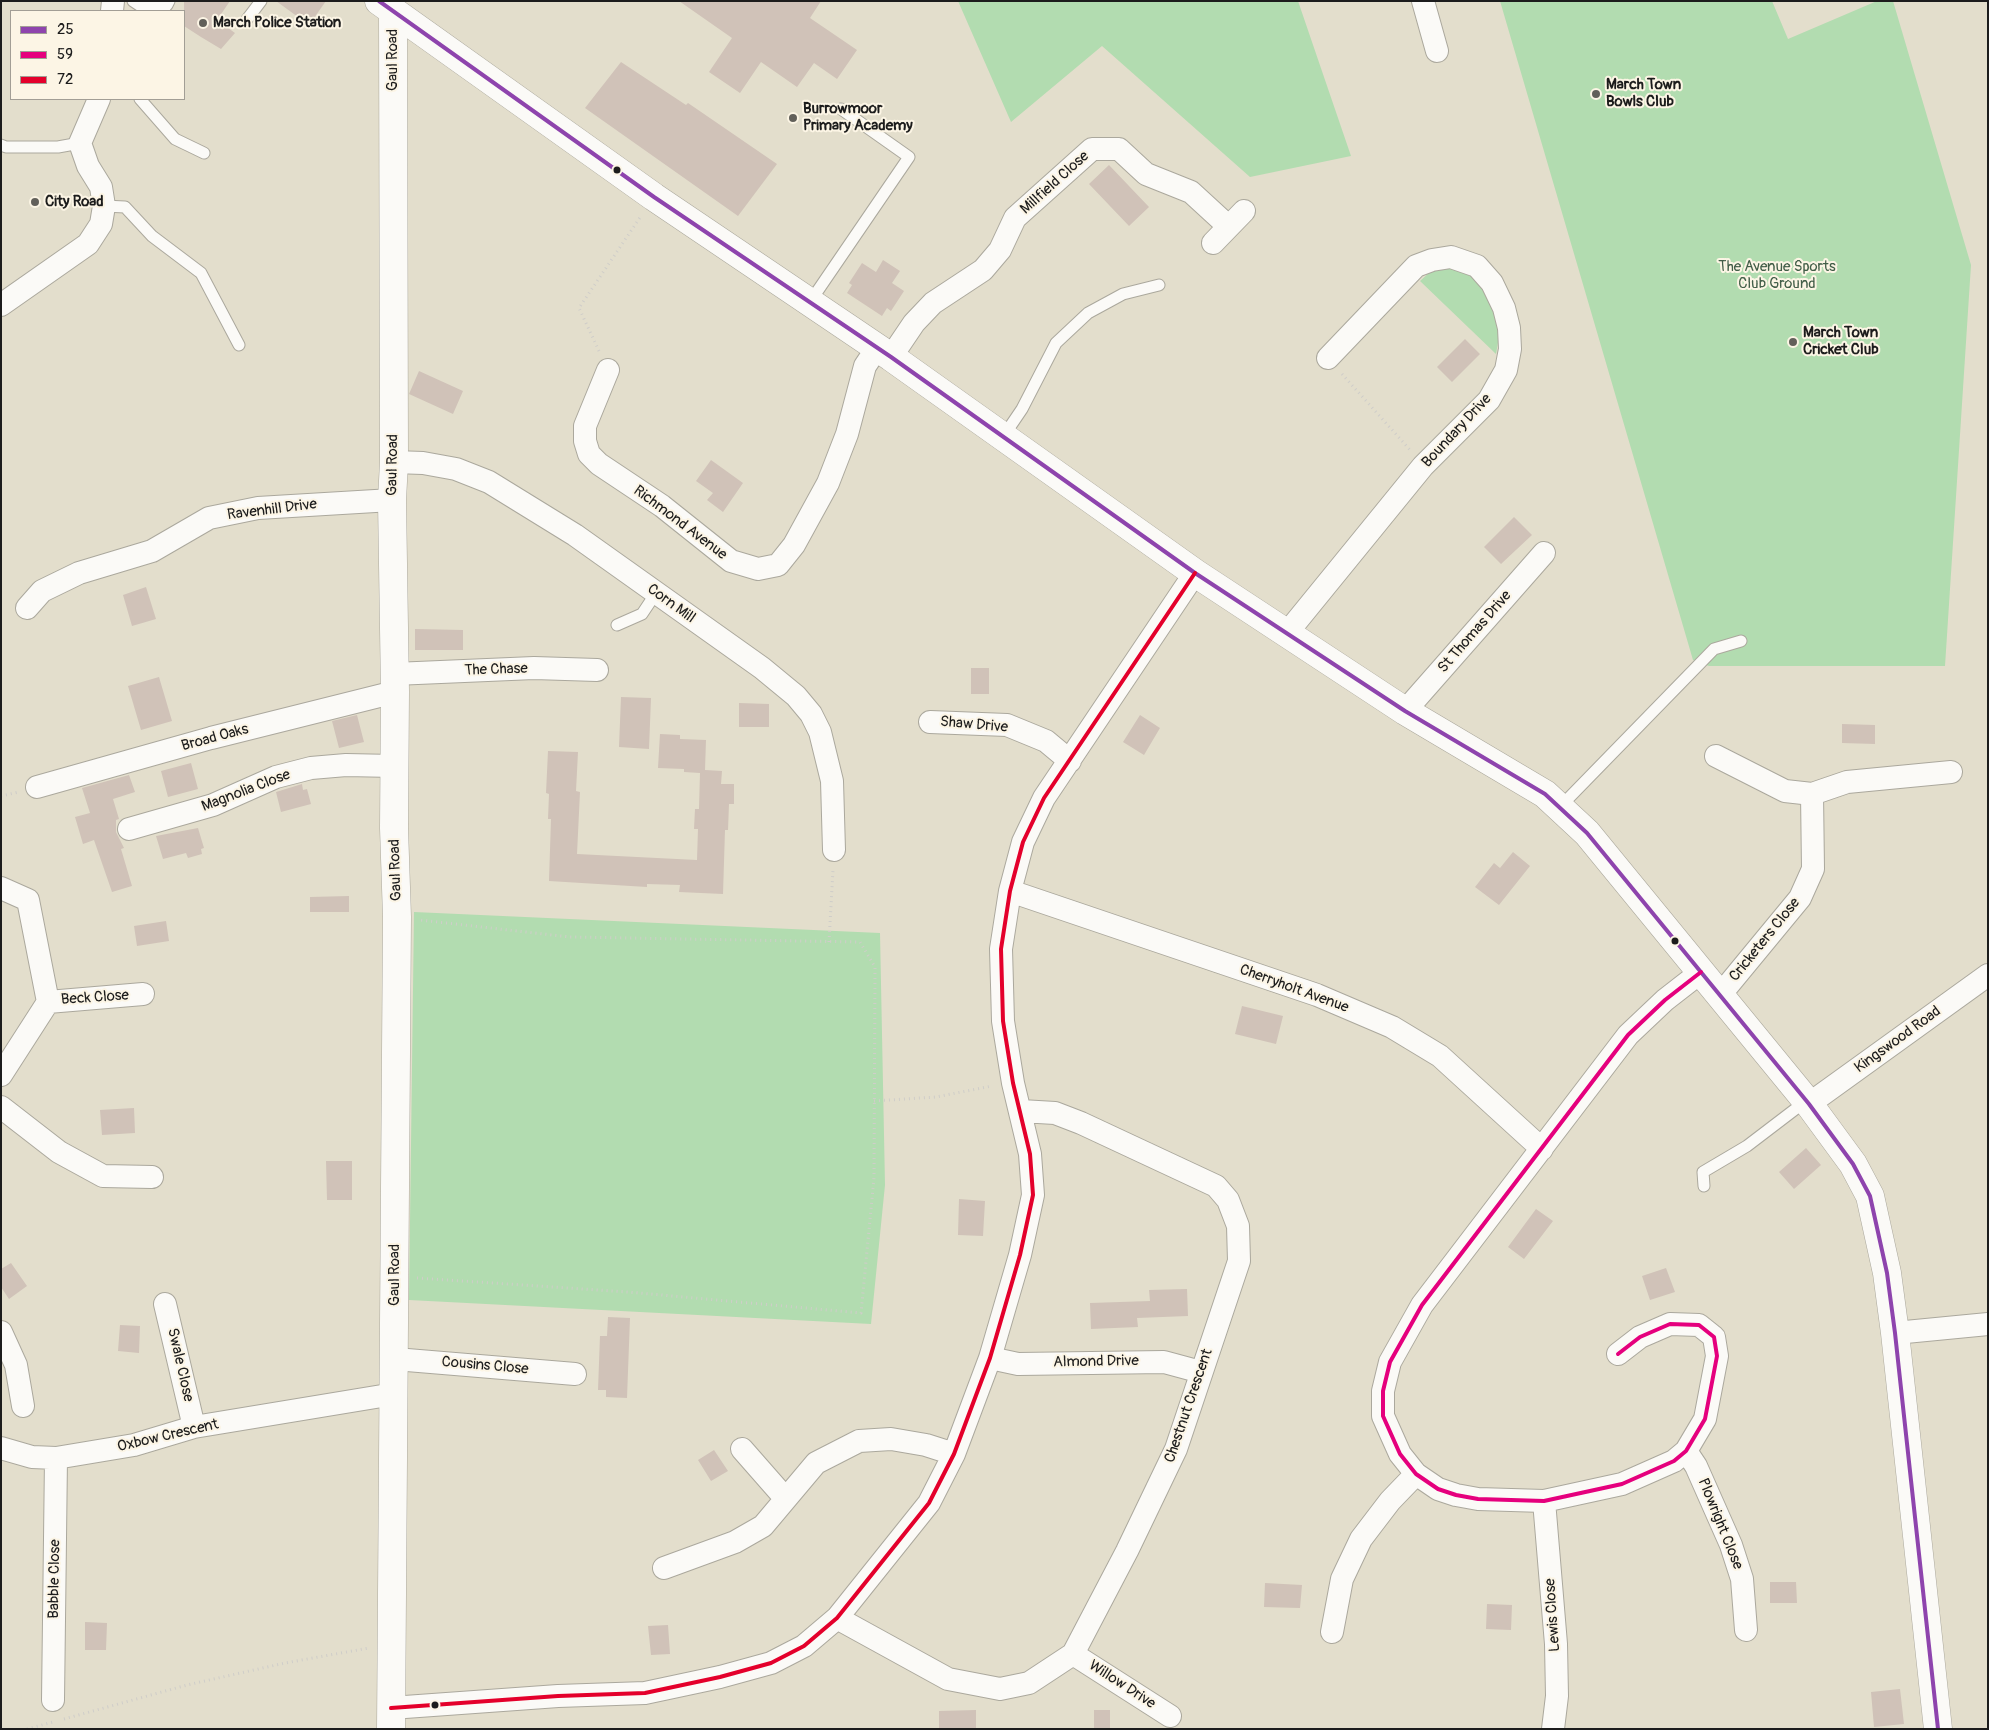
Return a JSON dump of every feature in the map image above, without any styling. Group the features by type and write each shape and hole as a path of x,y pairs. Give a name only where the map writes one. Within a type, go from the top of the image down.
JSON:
{"street":[{"path":"1423,1 1437,51"},
{"path":"386,6 654,197 884,352 1194,573 1405,711 1496,763 1544,794 1587,833 1807,1102 1853,1164 1870,1196 1887,1273 1895,1332 1938,1729"},
{"name":"Gaul Road","path":"386,6 394,462 392,500 395,683 394,766 398,918 391,1718"},
{"path":"1,305 88,244 100,224 104,206 101,187 88,166 80,143 99,100"},
{"name":"Millfield Close","path":"884,352 933,303 982,270 1000,250 1016,218 1092,149 1119,149 1146,174 1192,192 1220,234 1244,211"},
{"name":"Boundary Drive","path":"1287,633 1423,466 1489,400 1506,370 1510,350 1509,328 1504,308 1492,283 1477,266 1451,257 1432,260 1416,266 1328,358"},
{"name":"Richmond Avenue","path":"608,370 585,426 585,441 589,454 599,464 662,506 731,561 758,569 778,565 794,545 828,483 847,434 865,366 884,352"},
{"name":"Corn Mill","path":"394,462 423,463 456,469 489,482 575,535 762,668 796,696 811,714 820,732 832,781 834,850"},
{"name":"Ravenhill Drive","path":"27,608 42,591 79,573 152,551 209,518 258,508 392,500"},
{"name":"St Thomas Drive","path":"1405,711 1544,552"},
{"path":"391,1718 558,1696 645,1693 720,1678 771,1663 804,1646 837,1618 929,1503 954,1454 990,1358 1020,1255 1033,1195 1030,1154 1013,1083 1003,1021 1001,949 1010,891 1023,842 1044,798 1194,573"},
{"name":"The Chase","path":"395,683 534,668 597,670"},
{"name":"Broad Oaks","path":"36,787 211,738 395,683"},
{"name":"Shaw Drive","path":"930,722 1007,725 1046,741 1070,760"},
{"path":"1716,756 1785,791 1812,794 1846,782 1950,772"},
{"name":"Magnolia Close","path":"129,829 213,805 276,777 311,768 346,765 394,766"},
{"name":"Cricketers Close","path":"1720,994 1800,898 1813,869 1812,794"},
{"path":"1,888 28,900 48,1002 1,1075"},
{"name":"Cherryholt Avenue","path":"1010,891 1317,995 1392,1027 1440,1056 1542,1149"},
{"path":"1618,1354 1640,1337 1670,1324 1699,1325 1714,1337 1717,1356 1705,1420 1686,1451 1674,1461 1622,1484 1544,1501 1478,1499 1456,1496 1438,1489 1416,1474 1400,1454 1383,1416 1383,1391 1390,1362 1422,1305 1628,1034 1665,1000 1701,972"},
{"name":"Kingswood Road","path":"1807,1102 1988,975"},
{"name":"Beck Close","path":"48,1002 143,994"},
{"path":"1,1107 59,1152 103,1176 152,1177"},
{"name":"Chestnut Crescent","path":"837,1618 917,1664 948,1678 975,1686 1000,1689 1029,1682 1073,1654 1127,1551 1176,1449 1200,1372 1239,1262 1238,1226 1228,1200 1216,1186 1081,1123 1055,1113 1021,1111"},
{"name":"Swale Close","path":"165,1304 194,1427"},
{"path":"1895,1332 1988,1324"},
{"path":"1,1332 16,1365 23,1406"},
{"name":"Almond Drive","path":"990,1358 1018,1364 1164,1362 1200,1372"},
{"name":"Cousins Close","path":"395,1359 575,1374"},
{"name":"Oxbow Crescent","path":"1,1448 32,1457 56,1458 134,1445 194,1427 394,1394"},
{"path":"664,1568 742,1538 763,1526 816,1463 859,1441 891,1439 926,1445 954,1454"},
{"path":"742,1449 785,1498"},
{"name":"Plowright Close","path":"1686,1451 1696,1466 1734,1554 1742,1579 1746,1630"},
{"name":"Babble Close","path":"53,1700 56,1458"},
{"path":"1332,1632 1342,1579 1361,1538 1390,1501 1416,1474"},
{"name":"Lewis Close","path":"1544,1501 1556,1644 1557,1696 1553,1729"},
{"name":"Willow Drive","path":"1073,1654 1170,1716"}],"lane":[{"path":"133,1 142,7 167,5 169,1"},
{"path":"245,22 261,1"},
{"path":"141,100 175,139 204,153"},
{"path":"810,302 909,158 841,109"},
{"path":"1,145 6,147 58,147 80,143"},
{"path":"104,206 126,207 152,236 201,273 239,345"},
{"path":"1003,437 1022,409 1056,343 1088,313 1123,294 1159,285"},
{"path":"617,625 642,614 656,593"},
{"path":"1559,808 1714,649 1741,641"},
{"path":"1704,1186 1703,1172 1747,1146 1807,1102"}],"path":[{"path":"608,370 579,308 654,197"},
{"path":"1328,358 1423,466"},
{"path":"829,942 834,850"},
{"path":"394,1276 628,1292 861,1313 874,1178 875,966 860,942 570,937 398,918"},
{"path":"874,1101 936,1097 1013,1083"},
{"path":"27,1729 188,1684 285,1663 360,1649 391,1646"}],"green space":[{"path":"958,1 1298,1 1351,156 1250,177 1102,46 1011,122"},
{"name":"The Avenue Sports Club Ground","path":"1500,1 1772,1 1788,39 1877,1 1893,1 1971,265 1945,666 1709,666 1693,660"},
{"path":"1456,268 1474,275 1487,293 1496,318 1499,337 1496,354 1420,281 1430,272"},
{"path":"414,912 880,933 885,1185 871,1324 409,1300"}],"building":[{"name":"March Police Station","path":"184,1 230,1 217,20 235,33 221,49 185,27"},
{"path":"276,1 326,1 309,25"},
{"path":"679,1 821,1 810,18 857,50 837,79 814,63 797,87 761,62 740,93 709,72 732,38"},
{"path":"621,62 686,105 688,103 777,164 738,216 585,108"},
{"path":"1109,165 1149,207 1129,226 1089,184"},
{"path":"883,260 900,271 892,283 904,291 891,311 887,308 882,316 847,293 852,285 849,283 862,263 876,272"},
{"path":"1465,339 1480,354 1452,382 1437,367"},
{"path":"419,371 463,391 453,414 409,394"},
{"path":"711,460 743,483 723,512 707,500 713,493 696,481"},
{"path":"1514,517 1532,535 1501,564 1484,547"},
{"path":"146,587 156,619 132,626 123,595"},
{"path":"415,629 463,630 463,650 415,650"},
{"path":"971,668 989,668 989,694 971,694"},
{"path":"159,677 172,721 141,730 128,686"},
{"path":"621,697 651,698 649,749 619,747"},
{"path":"739,703 769,704 769,727 739,727"},
{"path":"357,715 364,742 339,748 332,721"},
{"path":"1140,715 1160,728 1144,755 1123,742"},
{"path":"1842,724 1875,725 1875,744 1842,743"},
{"path":"660,734 680,735 680,739 706,740 705,770 722,771 721,784 734,784 734,804 729,804 728,830 725,830 723,894 679,892 680,885 647,884 647,887 549,881 551,819 548,819 549,794 546,793 548,751 578,752 576,791 580,792 577,854 697,860 698,829 694,829 695,809 699,809 700,773 684,772 684,769 658,768"},
{"path":"191,763 198,789 168,797 161,771"},
{"path":"129,775 135,792 113,799 119,819 116,820 116,832 124,848 121,849 132,886 112,892 94,840 83,844 75,817 90,813 82,788"},
{"path":"302,784 303,790 307,789 311,804 281,812 276,792"},
{"path":"198,828 204,848 201,849 202,854 188,858 186,853 163,859 156,836"},
{"path":"1513,852 1530,866 1499,905 1475,887 1494,863 1500,868"},
{"path":"349,896 349,912 310,912 310,897"},
{"path":"166,921 169,941 137,946 134,926"},
{"path":"1242,1006 1283,1016 1276,1044 1235,1034"},
{"path":"134,1108 135,1133 102,1135 100,1110"},
{"path":"1806,1148 1821,1165 1794,1189 1779,1172"},
{"path":"326,1161 352,1161 352,1200 327,1200"},
{"path":"959,1199 985,1201 983,1236 958,1235"},
{"path":"1536,1209 1553,1221 1524,1259 1508,1247"},
{"path":"11,1263 27,1286 9,1299 1,1287 1,1269"},
{"path":"1666,1268 1675,1292 1650,1300 1642,1276"},
{"path":"1187,1289 1188,1316 1137,1318 1138,1327 1091,1329 1090,1303 1150,1301 1149,1290"},
{"path":"608,1317 630,1318 627,1398 606,1397 606,1390 598,1390 600,1336 607,1336"},
{"path":"120,1325 140,1326 139,1353 118,1351"},
{"path":"714,1450 728,1471 711,1481 698,1460"},
{"path":"1770,1582 1796,1582 1797,1603 1770,1603"},
{"path":"1265,1583 1302,1585 1300,1608 1264,1607"},
{"path":"1487,1604 1512,1605 1511,1630 1486,1629"},
{"path":"85,1622 107,1623 106,1650 85,1650"},
{"path":"668,1625 670,1654 651,1655 648,1626"},
{"path":"1900,1689 1904,1724 1874,1727 1871,1692"},
{"path":"976,1710 976,1729 939,1729 939,1711"},
{"path":"1094,1710 1110,1710 1110,1729 1094,1729"}],"transit line":[{"name":"25","path":"379,1 654,197 891,357 1195,573 1405,711 1545,794 1587,833 1809,1104 1853,1164 1870,1196 1887,1273 1895,1333 1938,1729"},
{"name":"72","path":"391,1708 558,1696 645,1693 720,1677 771,1663 804,1646 837,1618 929,1503 954,1454 990,1358 1020,1255 1033,1195 1030,1154 1013,1083 1003,1021 1001,949 1010,891 1023,842 1044,798 1195,573"},
{"name":"59","path":"1618,1354 1640,1337 1670,1324 1699,1325 1714,1337 1717,1356 1705,1419 1686,1451 1674,1461 1622,1484 1544,1501 1478,1499 1456,1495 1438,1489 1416,1474 1400,1454 1383,1416 1383,1391 1390,1362 1422,1305 1628,1035 1665,1000 1701,972"}],"place":[{"name":"March Police Station","path":"203,23"},
{"name":"March Town Bowls Club","path":"1596,94"},
{"name":"Burrowmoor Primary Academy","path":"793,118"},
{"name":"City Road","path":"35,202"},
{"name":"March Town Cricket Club","path":"1793,342"}]}
